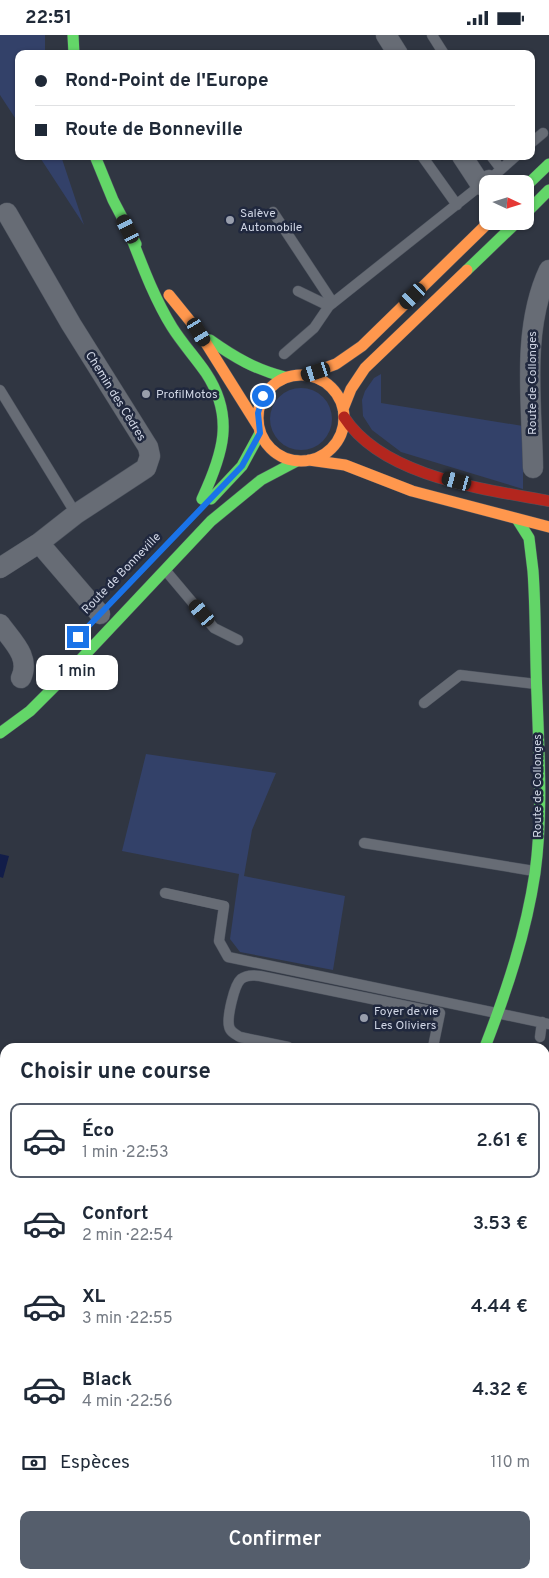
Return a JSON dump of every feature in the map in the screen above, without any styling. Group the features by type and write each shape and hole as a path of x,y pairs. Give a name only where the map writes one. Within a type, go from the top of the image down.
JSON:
{"main road":[{"path":"73,35 74,50"},
{"path":"97,160 113,200 153,273 199,332 267,445 274,452 287,459 297,461 310,460 353,467 406,489 549,527"},
{"path":"534,178 549,164"},
{"path":"534,205 549,191"},
{"path":"128,229 169,323 178,338 207,375 220,397 223,407 225,428 222,453 201,507 242,466 259,429 259,408 263,396 270,387 285,377 299,374 318,378 328,384 339,398 343,413 356,433 371,446 412,467 467,484 549,501"},
{"path":"306,375 336,364 362,346 481,230"},
{"path":"310,460 322,456 334,445 341,434 343,413 351,389 365,368 509,230"},
{"path":"199,332 238,361 264,373 285,377"},
{"path":"0,733 30,711 51,690 166,571 211,521 244,491 276,470 297,461"},
{"name":"Route de Collonges","path":"487,1043 512,976 522,940 535,871 539,797 535,608 529,538 517,519"},
{"name":"Route de Collonges","path":"535,608 545,562"},
{"path":"0,733 20,705"}],"street":[{"path":"386,35 395,50"},
{"path":"467,160 485,175"},
{"name":"Chemin des Cèdres","path":"0,568 39,543 76,514 146,468 150,456 148,447 66,316 7,213"},
{"name":"Route de Collonges","path":"533,468 532,328 536,305 549,270"},
{"path":"39,543 101,614"},
{"path":"0,624 23,657 25,667 21,678"}],"lane":[{"path":"432,35 441,50"},
{"path":"535,140 543,133"},
{"path":"425,160 456,205"},
{"path":"491,160 491,175"},
{"path":"496,175 512,160"},
{"path":"284,354 314,328 333,303 479,189"},
{"path":"274,211 333,303"},
{"path":"298,291 333,303"},
{"path":"0,390 76,514"},
{"path":"166,571 214,628 238,640"},
{"path":"424,703 460,675 536,684"},
{"path":"364,843 535,871"},
{"path":"165,893 224,906 219,941 228,957 545,1023 540,1037"},
{"path":"269,1043 240,1037 229,1028 228,1019 236,984 246,977 260,976 440,1013 434,1043"}],"shaded area":[{"path":"0,35 45,35 45,50 15,50 15,118 0,95"},
{"path":"42,160 62,160 84,225"},
{"path":"381,374 381,403 523,426 523,489 401,452 372,430 363,416 362,400 365,391 374,378"},
{"path":"301,388 313,390 323,397 330,407 332,419 330,431 323,441 313,448 301,450 289,448 279,441 272,431 270,419 272,407 279,397 289,390"},
{"path":"146,754 276,773 252,830 244,876 345,896 333,970 240,952 230,939 239,874 122,851"},
{"path":"0,854 9,856 3,878 0,877"}],"traffic: fast":[{"path":"73,35 74,50"},
{"path":"97,160 113,200 136,244"},
{"path":"534,178 549,164"},
{"path":"534,205 549,190"},
{"path":"128,229 165,315 206,373 221,405 223,436 220,451 216,467 202,499"},
{"path":"467,270 509,230"},
{"path":"210,340 264,371 285,377"},
{"path":"211,499 242,466 260,433"},
{"path":"0,733 30,711 65,676 211,521 261,480 297,461"},
{"path":"486,1043 508,983 521,939 535,873 539,829 539,762 533,571 529,538 517,519"}],"traffic: slow":[{"path":"306,375 336,364 362,346 481,230"},
{"path":"343,409 351,389 365,368 467,270"},
{"path":"169,295 199,332 258,426"},
{"path":"301,375 318,378 332,387 341,401 344,418 341,435 332,449 318,458 301,461 284,458 270,449 261,435 258,418 261,401 270,387 284,378 301,375"},
{"path":"309,460 345,465 412,491 549,527"}],"traffic: jam":[{"path":"344,417 361,437 383,454 409,467 466,485 549,501"}],"place":[{"name":"Salève Automobile","path":"230,220"},
{"name":"ProfilMotos","path":"146,394"},
{"name":"Foyer de vie Les Oliviers","path":"364,1018"}],"route":[{"path":"78,637 242,466 260,433 258,413 263,396"}]}
